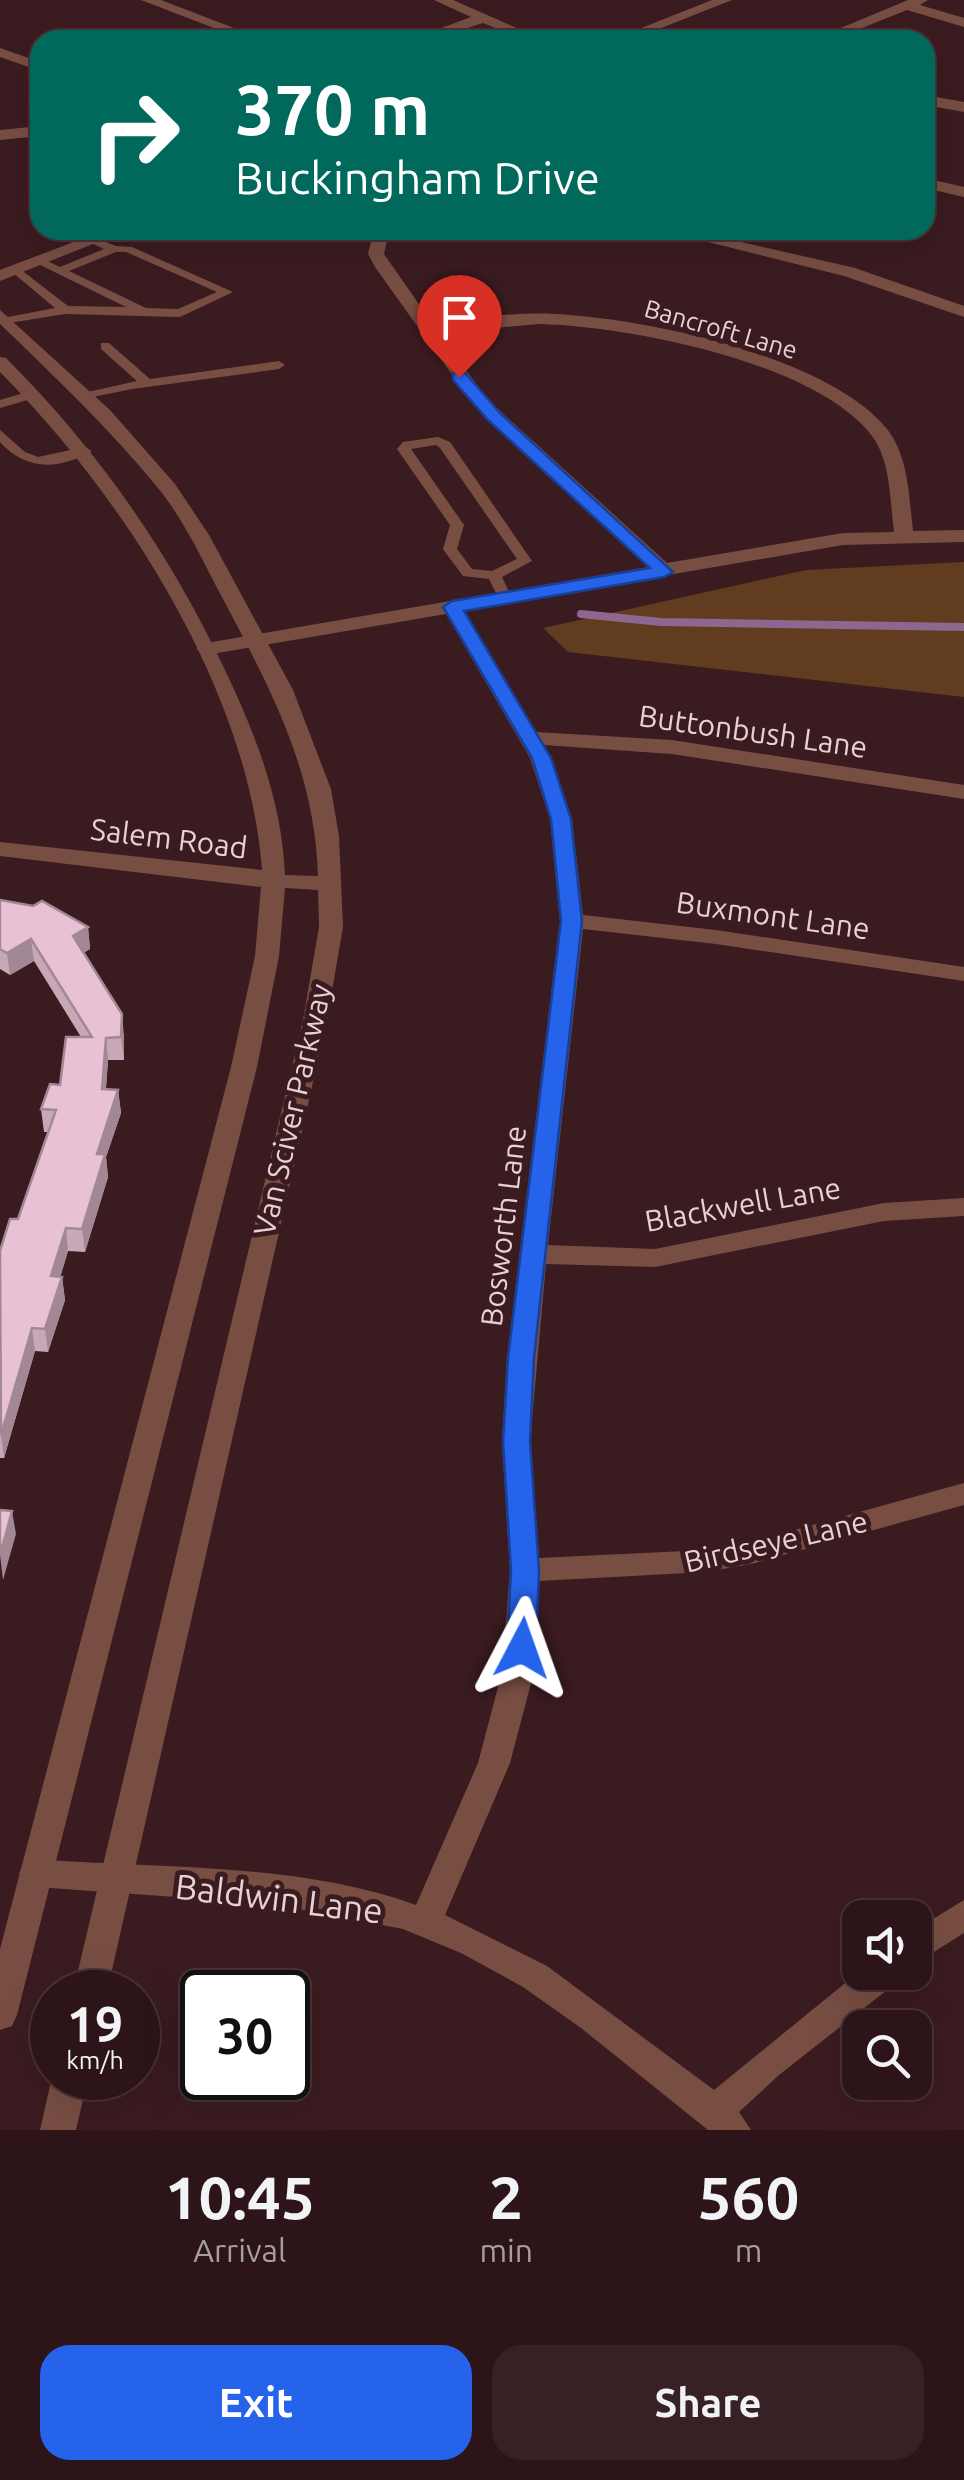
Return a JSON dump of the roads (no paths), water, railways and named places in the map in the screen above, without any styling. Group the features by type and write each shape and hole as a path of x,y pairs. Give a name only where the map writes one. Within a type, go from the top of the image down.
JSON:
{"street":[{"path":"148,0 230,30"},
{"path":"441,0 511,30"},
{"path":"645,30 725,0"},
{"path":"845,30 914,3 964,23"},
{"path":"445,30 480,18"},
{"path":"0,52 30,63"},
{"path":"935,102 964,107"},
{"path":"0,134 30,132"},
{"path":"935,185 964,192"},
{"path":"8,273 94,240"},
{"path":"378,240 376,254 426,329 494,416 664,572"},
{"path":"711,240 849,272 964,312"},
{"name":"Van Sciver Parkway","path":"3,318 87,396 168,488 257,641 303,739 320,789 331,884 331,927 316,1020 95,1970"},
{"name":"Bancroft Lane","path":"426,329 532,318 608,324 702,345 808,381 846,402 878,430 892,462 904,536"},
{"name":"Van Sciver Parkway","path":"0,362 8,378 34,394 85,451 138,521 206,649 254,757 272,846 272,918 258,1010 0,2015"},
{"path":"206,649 844,539 964,536"},
{"name":"Bosworth Lane","path":"425,1924 494,1763 508,1718 524,1624 525,1570 516,1442 572,921 561,819 533,738 452,607"},
{"name":"Buttonbush Lane","path":"533,738 672,746 964,792"},
{"name":"Salem Road","path":"0,849 270,881 331,884"},
{"name":"Buxmont Lane","path":"572,921 716,936 964,974"},
{"name":"Blackwell Lane","path":"534,1254 654,1258 884,1212 964,1206"},
{"name":"Birdseye Lane","path":"525,1570 706,1562 964,1494"},
{"name":"Baldwin Lane","path":"36,1874 294,1894 376,1908 465,1936 524,1966 580,2004 724,2121"},
{"path":"932,1937 964,1914"},
{"path":"724,2121 767,2064 861,1990"},
{"path":"58,2130 65,2100"}],"lane":[{"path":"94,240 114,249"},
{"path":"3,318 65,310 180,313 227,292 128,249 114,249 60,271"},
{"path":"38,261 144,311"},
{"path":"8,273 65,310"},
{"path":"105,346 147,383"},
{"path":"87,396 147,383 278,365"},
{"path":"0,404 34,394"},
{"path":"0,434 21,459 36,462 85,451"},
{"path":"438,441 445,445 525,562 494,575 468,573 450,549 457,525 404,449 408,445 438,441"},
{"path":"494,575 505,598"}],"waterway":[{"path":"581,614 661,622 964,627"}]}
